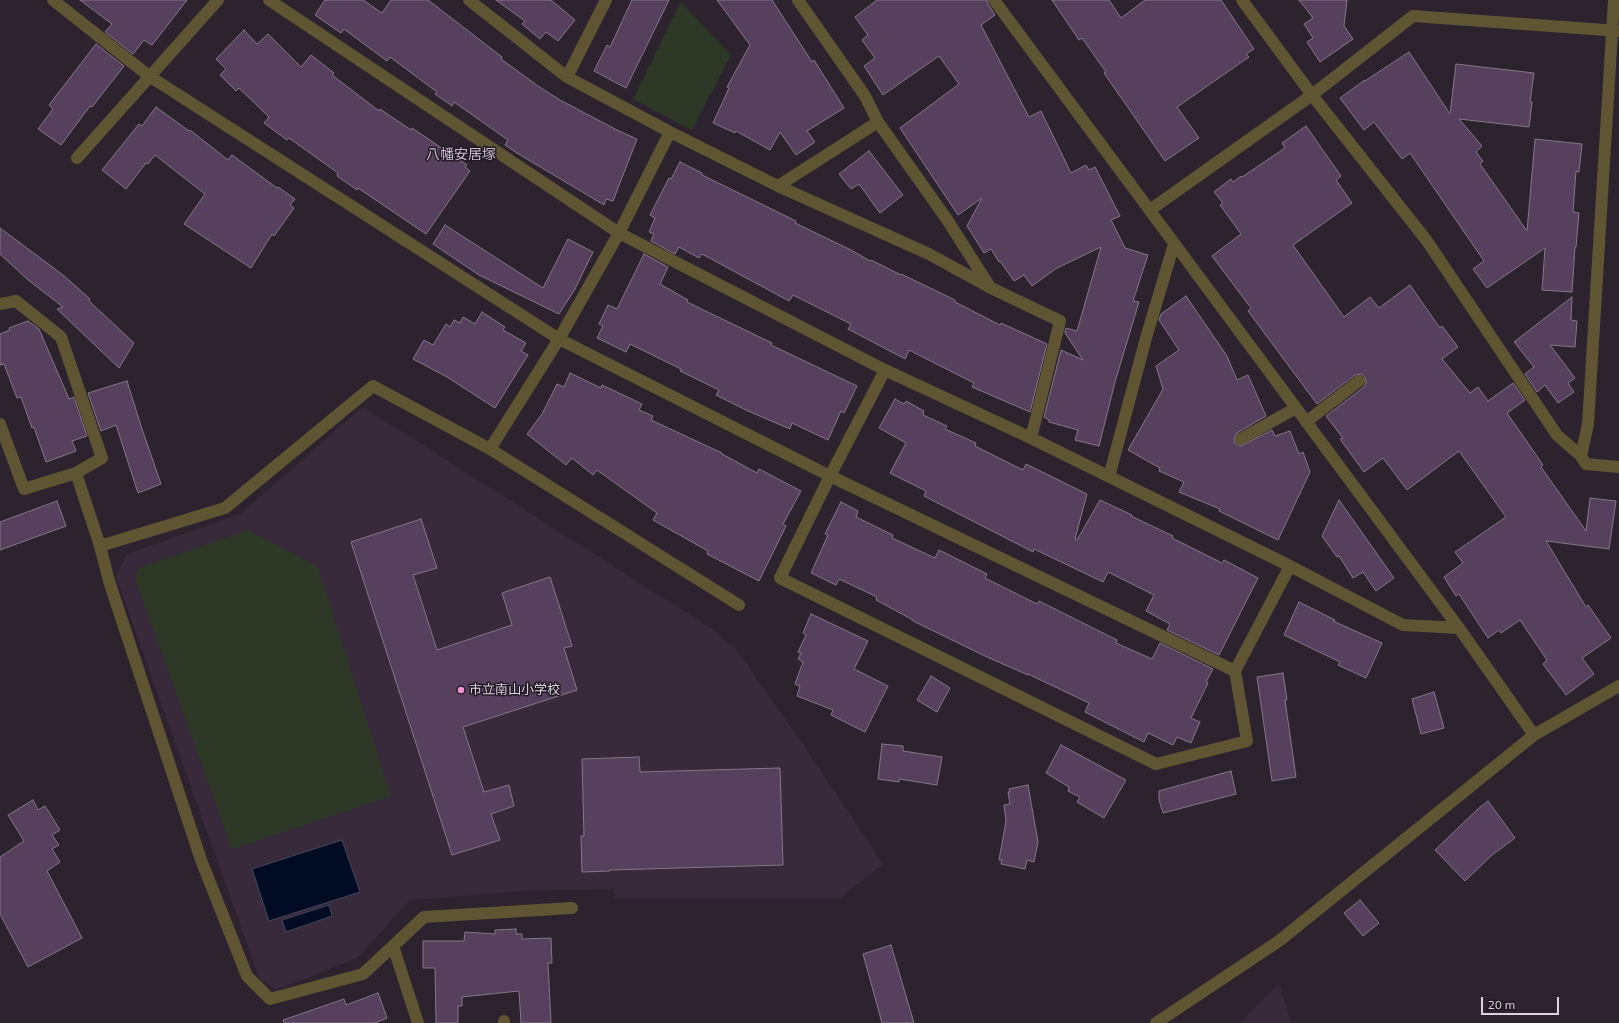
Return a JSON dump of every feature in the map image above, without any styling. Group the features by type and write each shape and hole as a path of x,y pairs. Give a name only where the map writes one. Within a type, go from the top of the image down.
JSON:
{"street":[{"path":"54,0 149,76 559,339 830,476 1235,671"},
{"path":"77,158 218,0"},
{"path":"269,0 619,233 885,370 1031,438 1290,566 1403,625 1459,628"},
{"path":"469,0 567,77 670,132 778,186 929,254 991,288 1060,321 1031,438"},
{"path":"567,77 606,0"},
{"path":"798,0 865,96 878,122 946,218 991,288"},
{"path":"994,0 1459,628 1534,735"},
{"path":"1242,0 1312,95 1426,240 1558,435 1581,456 1586,464 1619,467"},
{"path":"1581,456 1588,424 1615,30 1614,0"},
{"path":"1150,210 1312,95 1413,16 1615,30"},
{"path":"778,186 878,122"},
{"path":"490,449 559,339 619,233 670,132"},
{"path":"1109,477 1146,338 1174,244"},
{"path":"0,304 16,301 61,337 102,458 76,473 24,489 0,424"},
{"path":"885,370 830,476 780,578 1156,764 1247,741 1235,671 1290,566"},
{"path":"1306,422 1358,381"},
{"path":"100,546 225,508 373,386 490,449 740,605"},
{"path":"1241,439 1296,408"},
{"path":"76,473 100,546 109,581 201,860 247,976 270,999 363,974 424,916 572,908"},
{"path":"1156,1023 1279,941 1534,735 1619,686"},
{"path":"393,946 418,1023"}],"shaded area":[{"name":"市立南山小学校","path":"363,407 715,631 735,648 795,733 883,864 840,898 615,898 614,889 538,890 410,900 357,958 277,990 260,980 116,577 127,554 240,514"},
{"path":"1279,984 1291,1023 1240,1023"}],"green space":[{"path":"681,2 731,55 692,130 633,99"},
{"path":"248,530 318,567 391,796 232,849 135,578 139,568"}],"water":[{"path":"342,840 360,892 269,921 252,869"},
{"path":"329,905 332,916 286,932 282,920"}],"building":[{"path":"80,0 187,0 152,45 144,40 133,54 105,32 112,24"},
{"path":"325,0 363,0 382,13 391,0 428,0 502,57 501,59 538,86 560,100 637,139 613,201 606,199 604,205 517,153 505,145 508,140 454,102 452,106 435,94 437,92 390,57 387,61 344,29 341,33 315,15"},
{"path":"496,0 551,0 575,20 558,41 546,32 540,39 522,24 525,21"},
{"path":"632,0 669,0 626,88 594,71 607,45 610,47"},
{"path":"717,0 772,0 812,62 814,60 844,108 807,131 815,142 796,155 780,132 770,150 736,131 735,133 713,123 729,88 727,87 750,45"},
{"path":"877,0 987,0 995,15 981,25 1029,117 1041,111 1071,173 1086,165 1089,170 1095,167 1120,216 1111,220 1125,248 1148,255 1133,301 1139,302 1115,382 1099,446 1075,440 1078,430 1049,422 1049,420 1044,417 1061,350 1083,360 1065,333 1066,328 1077,331 1101,247 1057,268 1032,286 1024,275 1014,281 991,249 984,253 967,226 982,198 958,215 900,128 959,84 939,56 883,95 864,66 875,58 862,40 868,35 855,17"},
{"path":"1052,0 1109,0 1121,18 1145,0 1221,0 1254,49 1246,54 1249,57 1177,107 1199,138 1165,161 1104,73 1106,72 1082,38 1079,40"},
{"path":"1299,0 1347,0 1344,26 1353,39 1320,62 1307,42 1313,38 1304,24 1313,18"},
{"path":"244,30 257,44 268,34 301,67 311,55 334,73 332,75 379,111 380,109 411,130 412,128 467,165 465,167 470,171 426,234 358,188 357,190 337,176 338,173 289,138 287,140 264,123 269,117 239,88 236,91 220,75 226,69 216,59"},
{"path":"96,44 124,66 92,107 90,106 61,145 38,129 53,109 49,105"},
{"path":"1409,52 1450,114 1456,64 1534,73 1530,102 1532,102 1529,127 1459,119 1482,146 1476,152 1483,161 1480,164 1527,231 1535,139 1582,144 1579,172 1576,171 1573,212 1579,213 1572,292 1542,290 1545,248 1487,288 1473,269 1484,261 1410,153 1402,159 1374,122 1364,130 1340,98"},
{"path":"156,107 189,131 190,130 228,160 232,155 277,188 278,187 295,199 290,205 294,208 274,236 272,234 251,268 184,224 205,194 155,155 148,164 146,163 126,189 102,170 139,124 142,126"},
{"path":"1306,126 1341,176 1336,180 1352,203 1293,245 1344,317 1370,297 1379,308 1410,285 1440,328 1442,326 1458,347 1442,359 1470,393 1478,387 1488,401 1513,383 1525,400 1507,413 1543,465 1541,467 1586,531 1590,498 1616,501 1609,549 1546,541 1586,607 1588,605 1611,638 1582,658 1594,674 1566,695 1543,664 1547,660 1520,620 1501,633 1499,630 1488,638 1459,594 1456,596 1444,577 1463,563 1455,552 1506,517 1459,451 1407,490 1383,458 1364,472 1340,439 1343,438 1326,416 1364,387 1366,383 1365,377 1361,374 1355,375 1317,404 1248,311 1251,308 1212,256 1241,234 1220,205 1223,203 1214,192 1231,179 1233,182 1241,176 1242,177 1285,148 1282,143"},
{"path":"869,151 903,195 880,213 859,184 851,189 839,174"},
{"path":"680,162 702,173 702,175 796,221 795,223 851,250 870,261 871,260 955,300 955,302 1000,325 1001,323 1047,344 1030,412 972,387 974,383 909,350 905,359 848,329 851,324 793,295 789,301 702,254 699,258 679,247 675,254 651,241 654,234 649,232 655,218 650,215 669,178 671,179"},
{"path":"445,225 543,288 568,239 593,252 575,289 559,314 479,275 433,244"},
{"path":"0,228 63,275 90,299 89,301 134,343 119,368 57,309 63,307 27,279 0,254"},
{"path":"644,254 668,267 660,284 688,300 687,302 772,343 771,345 857,386 844,413 841,411 828,440 792,423 790,429 748,411 716,395 719,390 680,371 681,369 630,344 626,352 597,338 603,326 599,324 608,305 617,309"},
{"path":"1186,296 1227,356 1237,380 1248,375 1266,416 1237,433 1234,439 1235,443 1241,446 1272,430 1275,436 1290,431 1299,454 1303,452 1310,472 1278,540 1219,511 1220,509 1179,492 1184,482 1159,471 1160,468 1128,450 1163,389 1156,366 1179,350 1159,320 1161,314"},
{"path":"1572,297 1571,320 1577,321 1575,347 1550,345 1575,378 1568,383 1574,392 1558,403 1545,385 1537,392 1525,374 1534,367 1515,343 1516,342 1514,342"},
{"path":"482,312 505,327 503,330 526,343 521,351 528,355 495,408 447,377 413,359 424,340 433,345 446,324 450,327 454,320 460,323 463,317 475,324"},
{"path":"28,321 39,329 69,399 74,397 87,436 72,441 76,451 46,462 34,427 32,428 21,397 17,398 4,364 0,365 0,334 10,330 9,328"},
{"path":"570,373 601,388 602,385 642,404 639,410 653,416 651,420 722,453 757,473 759,469 801,491 783,524 786,526 759,581 707,554 708,551 653,520 657,513 597,470 593,475 572,458 566,465 527,434 542,414 557,384 564,387"},
{"path":"127,381 161,484 138,493 116,425 101,431 88,393"},
{"path":"895,399 904,404 906,401 924,411 923,415 947,426 945,429 976,443 975,446 1023,470 1026,464 1087,494 1075,539 1077,540 1100,500 1173,536 1172,538 1222,563 1224,560 1258,578 1219,655 1167,630 1170,624 1146,611 1154,595 1108,572 1103,582 1034,549 1033,552 924,496 926,491 890,473 906,443 879,428"},
{"path":"1339,500 1394,578 1376,591 1363,572 1353,578 1339,556 1337,557 1322,536"},
{"path":"57,501 66,526 0,550 0,522"},
{"path":"841,502 858,511 856,517 893,535 892,538 935,558 939,550 987,574 985,578 1037,604 1039,601 1117,640 1116,643 1152,659 1160,643 1213,669 1191,718 1200,722 1191,743 1177,737 1173,745 1148,733 1144,742 1085,712 1089,703 1028,674 987,657 913,621 876,600 877,597 839,579 836,585 811,573 828,535 825,534"},
{"path":"421,519 437,568 413,575 437,650 512,625 502,593 550,577 572,646 564,648 577,690 463,727 484,792 509,785 514,806 491,814 500,840 452,855 351,542"},
{"path":"1299,602 1335,620 1333,621 1382,643 1366,678 1338,665 1340,662 1284,635"},
{"path":"811,614 868,641 854,669 888,686 865,732 831,715 833,710 797,696 800,686 795,684 803,662 798,659 801,653 798,652 806,635 803,633"},
{"path":"1283,673 1287,700 1285,700 1296,777 1272,781 1257,677"},
{"path":"931,676 950,688 937,712 917,700"},
{"path":"1434,692 1444,728 1421,734 1412,699"},
{"path":"882,744 903,746 903,751 942,757 937,785 899,779 899,782 878,779"},
{"path":"1061,745 1126,780 1104,818 1077,802 1080,797 1068,791 1069,787 1046,773"},
{"path":"639,757 640,772 780,768 783,865 582,872 581,836 584,836 582,759"},
{"path":"1231,771 1236,794 1163,813 1159,800 1159,791"},
{"path":"1028,785 1038,842 1034,862 1027,860 1025,869 1001,864 1002,860 999,860 1006,821 1004,805 1010,804 1009,789"},
{"path":"33,800 38,810 45,806 60,830 52,835 59,845 52,849 60,862 47,871 82,938 28,967 0,914 0,857 24,841 8,815"},
{"path":"1488,801 1515,838 1492,855 1465,881 1435,850"},
{"path":"1360,900 1379,923 1363,936 1344,913"},
{"path":"516,929 516,934 522,934 522,939 551,938 552,963 548,963 551,1023 521,1023 519,991 462,997 462,1006 458,1006 458,1023 436,1023 435,968 423,968 423,941 464,941 465,932 495,934 495,930"},
{"path":"891,945 914,1023 882,1023 863,954"},
{"path":"378,993 387,1018 375,1023 284,1023 283,1020 344,999 346,1005"}],"place":[{"name":"市立南山小学校","path":"461,690"}],"district":[{"name":"八幡安居塚","path":"461,154"}]}
